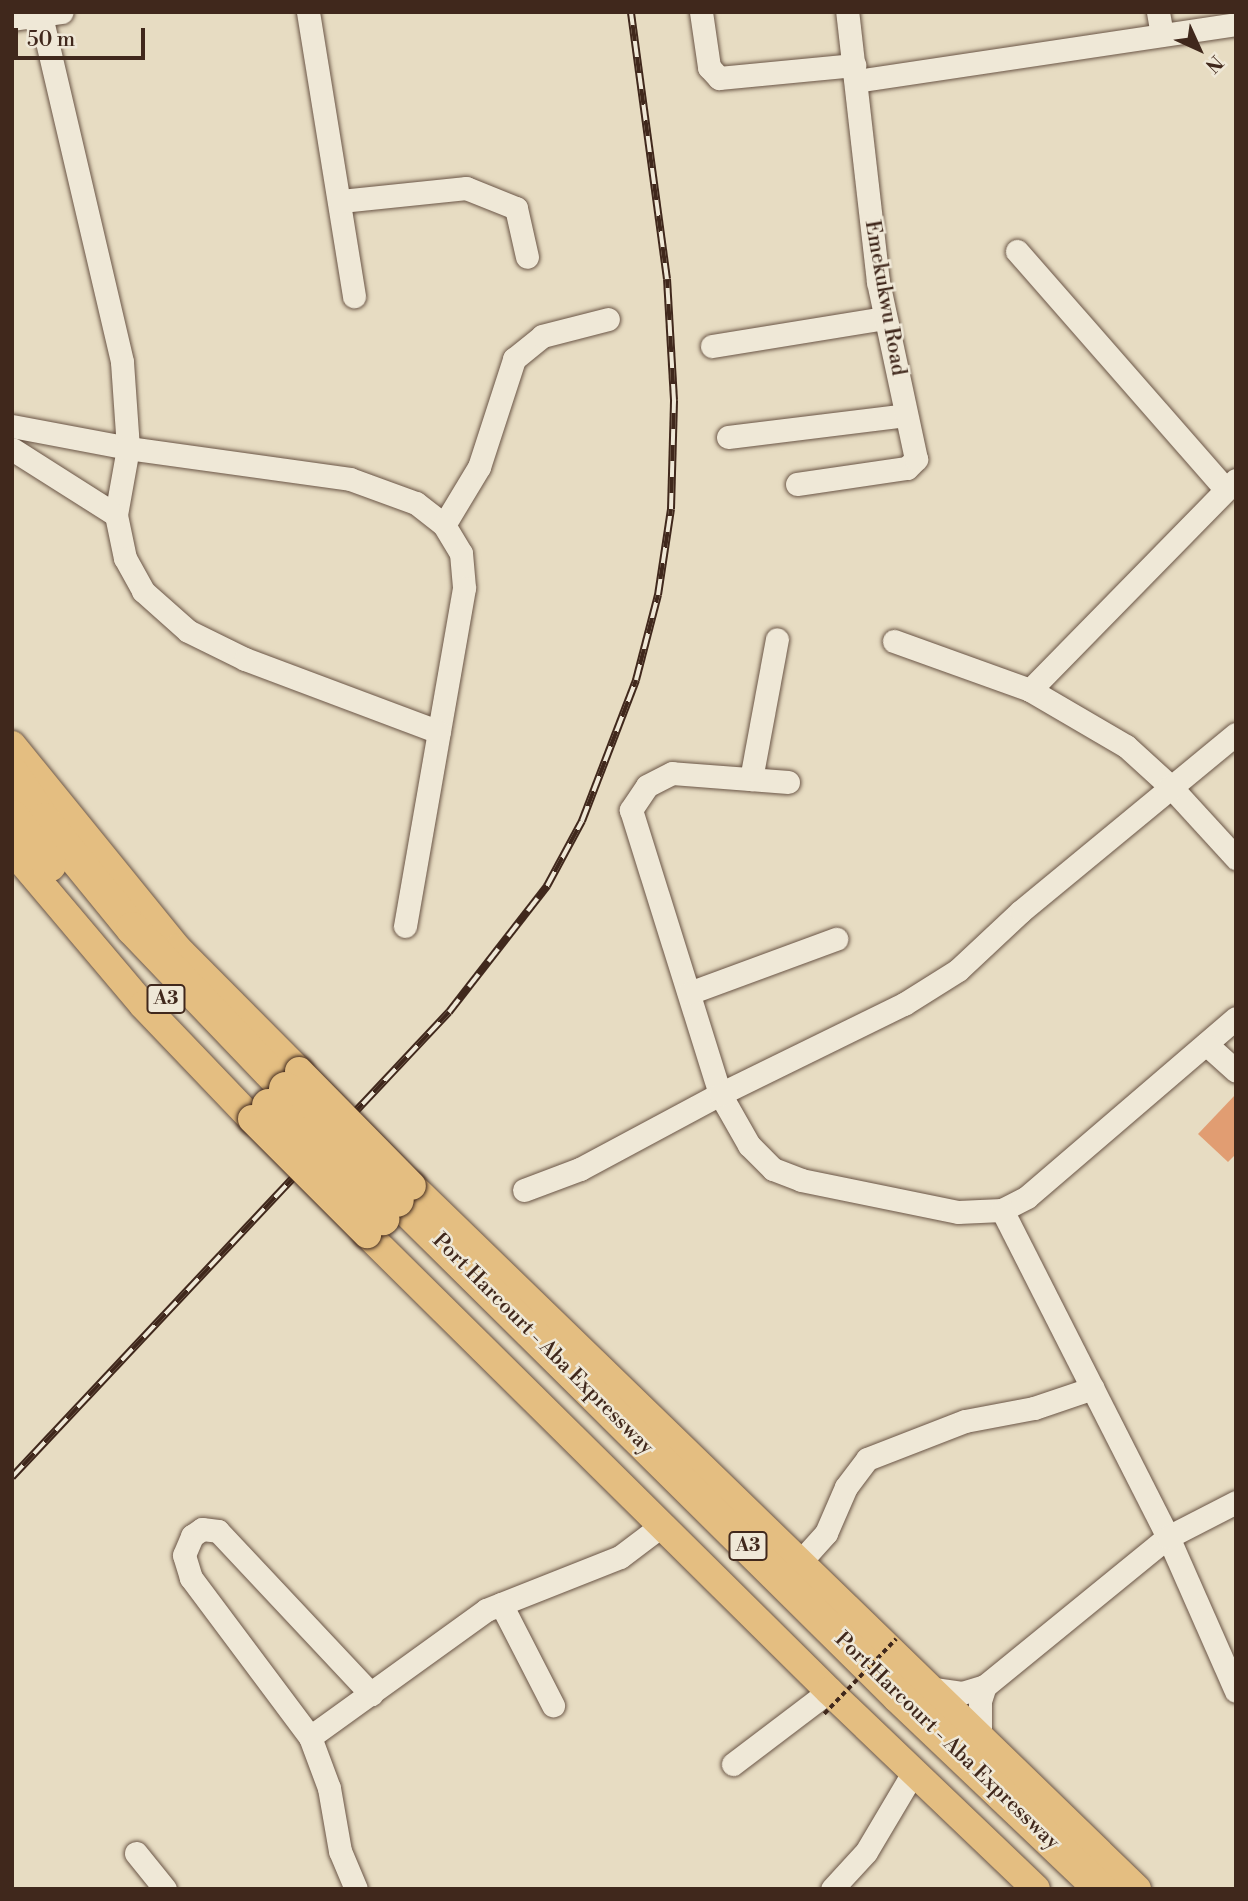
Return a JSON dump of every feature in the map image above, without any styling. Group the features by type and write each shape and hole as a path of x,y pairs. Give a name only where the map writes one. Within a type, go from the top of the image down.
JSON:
{"highway":[{"name":"Port Harcourt - Aba Expressway","path":"12,773 132,928 276,1096"},
{"name":"Port Harcourt - Aba Expressway","path":"12,816 122,950 276,1096 1070,1889"},
{"name":"Port Harcourt - Aba Expressway","path":"390,1209 1101,1889"}],"main road":[{"path":"12,746 177,948 276,1096"},
{"path":"12,850 143,1005 276,1096 390,1209 800,1562 980,1741 1137,1889"},
{"path":"390,1209 661,1526 827,1703 912,1773 1036,1889"}],"street":[{"path":"308,12 341,201 354,296"},
{"path":"701,12 709,67 719,78 855,73 1236,24"},
{"name":"Emekukwu Road","path":"797,484 907,468 916,459 886,318 847,12"},
{"path":"1158,12 1162,35"},
{"path":"12,19 52,14 122,362 128,448 116,515 125,558 143,591 188,631 245,659 439,732"},
{"path":"341,201 466,188 516,208 527,257"},
{"path":"1017,251 1231,485 1030,690"},
{"path":"712,346 886,318"},
{"path":"444,525 479,467 514,359 542,336 608,319"},
{"path":"728,437 906,415"},
{"path":"12,426 128,448 350,479 416,503 444,525 461,553 464,588 405,926"},
{"path":"12,449 116,515"},
{"path":"751,779 777,639"},
{"path":"894,641 1030,690 1126,746 1170,786 1236,858"},
{"path":"524,1190 580,1170 720,1094 904,1004 958,970 1170,786 1236,734"},
{"path":"788,782 672,773 647,786 631,810 720,1094 748,1145 773,1169 800,1180 958,1212 1002,1210 1027,1197 1236,1018"},
{"path":"688,993 835,939"},
{"path":"1206,1044 1236,1071"},
{"path":"1002,1210 1168,1537 1236,1691"},
{"path":"800,1562 826,1533 846,1487 867,1460 965,1421 1034,1408 1093,1388"},
{"path":"927,1688 962,1693 985,1686 1168,1537 1236,1502"},
{"path":"310,1737 486,1610 620,1557 661,1526"},
{"path":"356,1889 340,1851 329,1788 310,1737 191,1577 184,1555 192,1536 202,1529 218,1531 371,1694"},
{"path":"501,1604 553,1705"},
{"path":"980,1741 980,1701 985,1686"},
{"path":"733,1764 827,1703"},
{"path":"832,1889 866,1853 912,1773"},
{"path":"136,1853 164,1889"}],"path":[{"path":"827,1703 895,1639"}],"building":[{"path":"1236,1094 1236,1154 1228,1162 1198,1134"}],"railway":[{"path":"12,1477 449,1012 547,886 582,821 636,680 658,595 671,509 674,400 667,279 631,12"}]}
